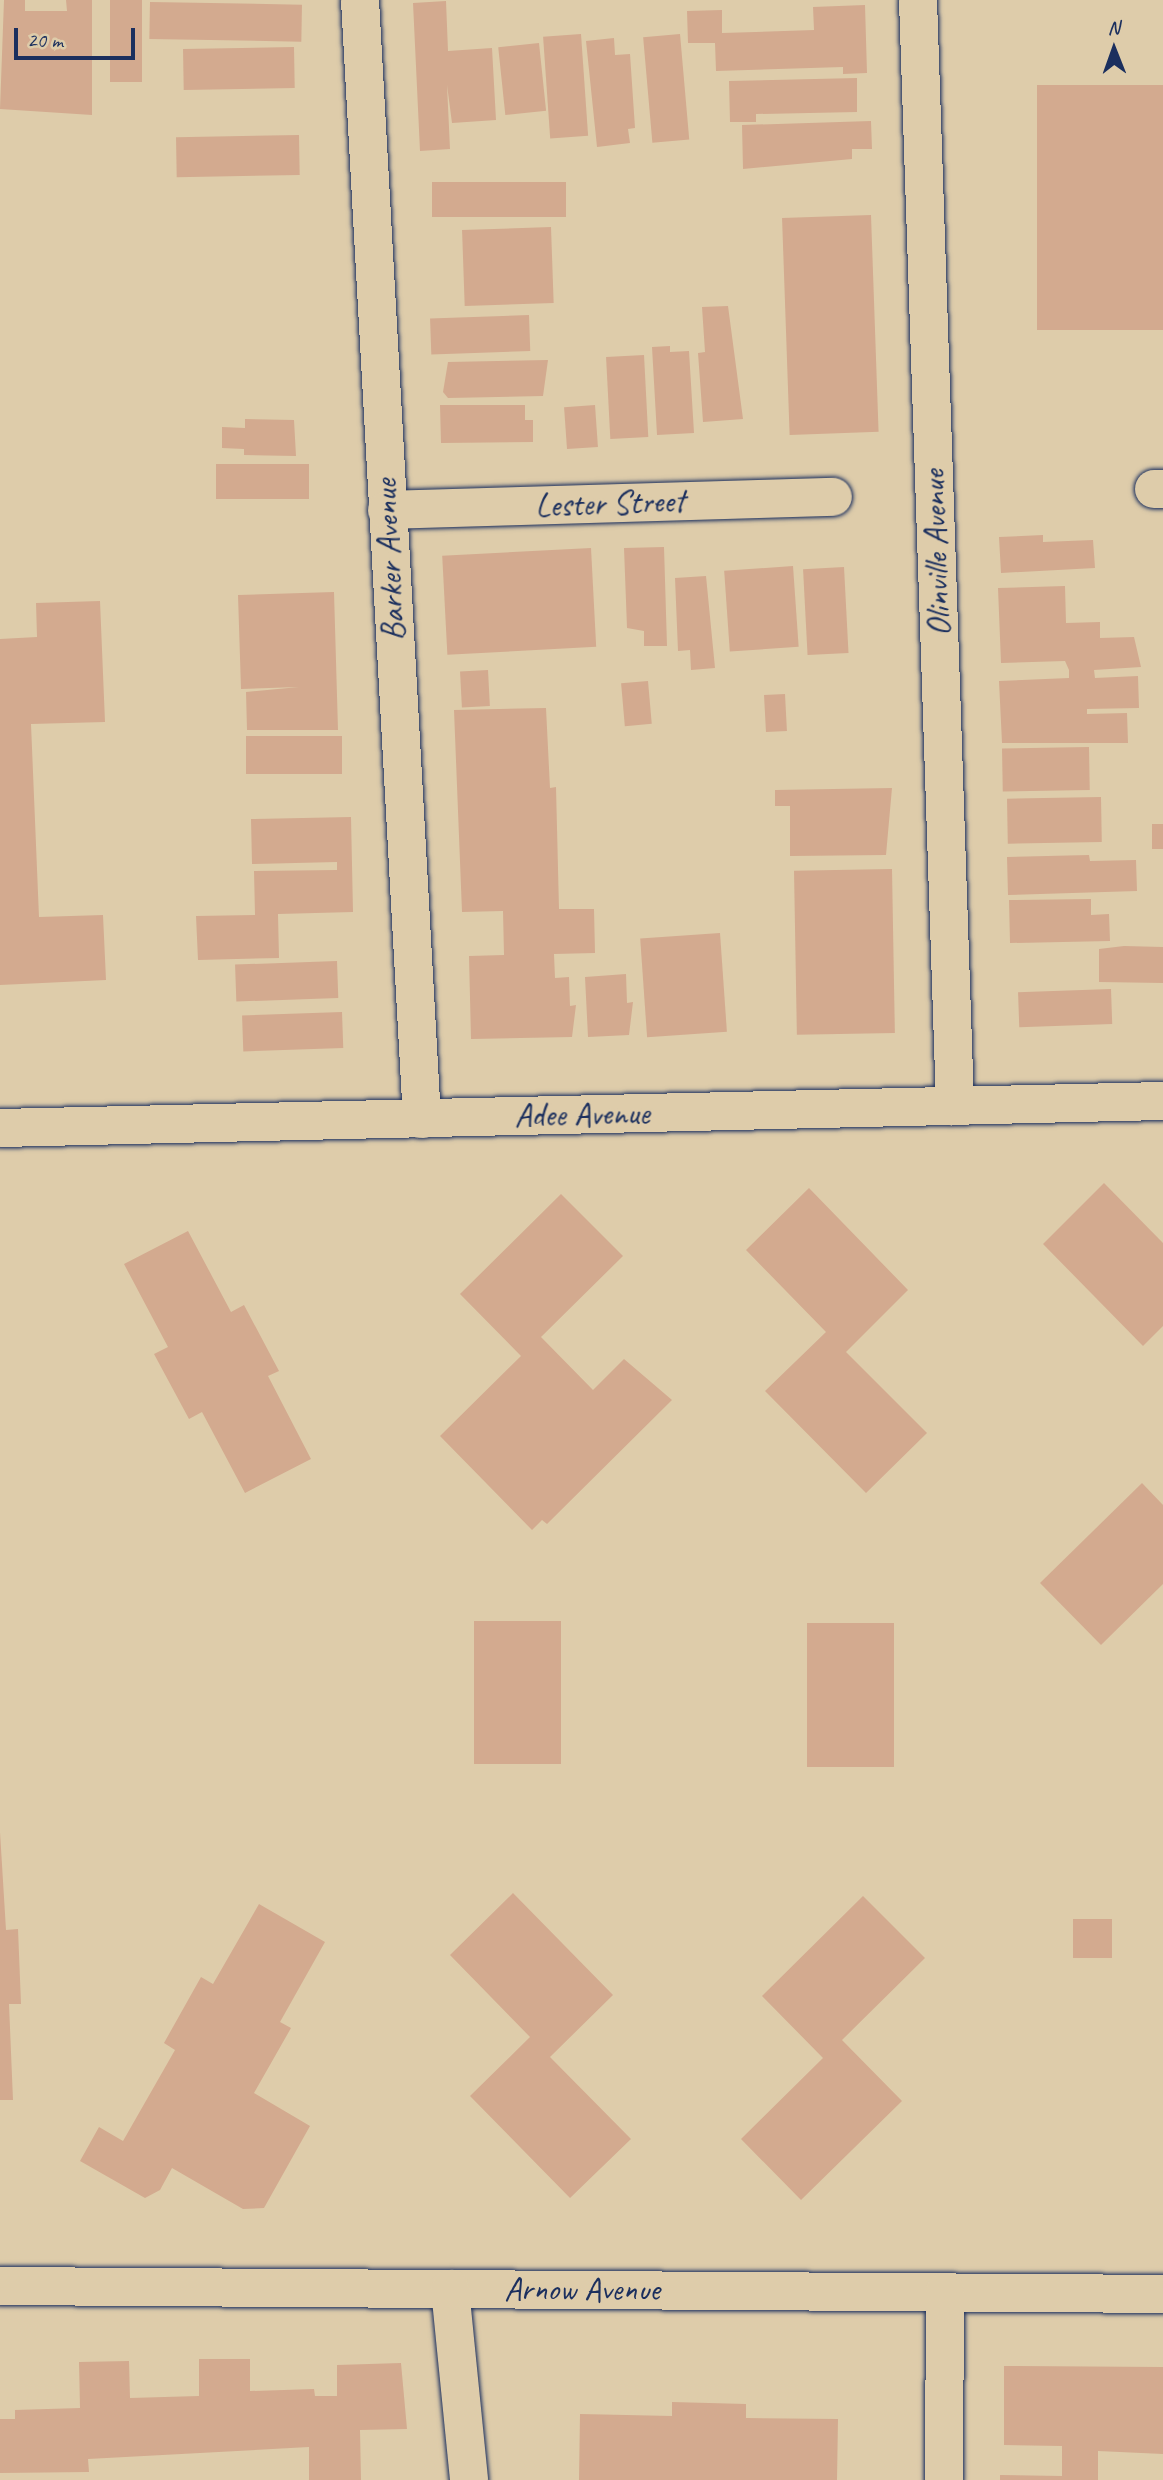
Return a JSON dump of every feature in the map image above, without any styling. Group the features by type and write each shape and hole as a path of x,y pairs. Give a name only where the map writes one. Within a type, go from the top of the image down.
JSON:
{"street":[{"name":"Barker Avenue","path":"360,0 422,1119"},
{"name":"Olinville Avenue","path":"918,0 955,1106"},
{"name":"Lester Street","path":"387,510 832,497"},
{"name":"Adee Avenue","path":"0,1128 1163,1101"},
{"name":"Arnow Avenue","path":"0,2286 1163,2294"},
{"path":"450,2289 469,2480"},
{"path":"944,2480 945,2292"}],"building":[{"path":"4,0 25,0 25,11 67,11 66,0 92,0 92,115 0,109"},
{"path":"110,0 142,0 142,82 110,82"},
{"path":"446,1 448,51 492,48 496,120 452,123 447,85 450,149 420,151 413,3"},
{"path":"150,2 302,5 301,42 149,39"},
{"path":"865,5 867,73 843,74 843,67 716,71 715,43 688,43 687,11 722,10 722,33 814,30 813,7"},
{"path":"581,34 588,136 550,138 543,37"},
{"path":"680,34 689,140 652,143 643,37"},
{"path":"614,38 615,55 630,54 635,128 628,129 630,143 597,147 586,41"},
{"path":"539,43 546,111 505,115 498,47"},
{"path":"294,47 295,88 184,90 183,49"},
{"path":"857,78 857,112 756,114 756,122 730,122 729,81"},
{"path":"1037,85 1163,85 1163,330 1037,330"},
{"path":"871,121 872,149 852,149 852,159 743,169 742,125"},
{"path":"299,135 300,175 177,177 176,137"},
{"path":"432,182 566,182 566,217 432,217"},
{"path":"871,215 879,432 790,435 782,218"},
{"path":"551,227 554,303 465,306 462,230"},
{"path":"728,306 743,419 703,422 698,353 705,352 702,307"},
{"path":"529,315 530,351 431,354 430,318"},
{"path":"670,346 670,352 689,351 694,433 657,435 652,347"},
{"path":"644,355 648,437 610,439 606,357"},
{"path":"548,360 543,396 448,398 443,392 448,362"},
{"path":"440,405 525,405 525,420 533,420 533,442 441,443"},
{"path":"595,405 598,447 567,449 564,407"},
{"path":"245,419 294,420 296,456 244,455 244,449 222,448 222,427 245,428"},
{"path":"216,464 309,464 309,499 216,499"},
{"path":"1043,535 1043,542 1093,540 1095,568 1001,573 999,537"},
{"path":"664,547 667,646 644,646 644,631 627,628 624,548"},
{"path":"591,548 596,647 447,655 442,556"},
{"path":"793,566 799,647 730,652 724,571"},
{"path":"844,567 849,653 808,655 803,569"},
{"path":"706,576 715,668 691,670 690,650 678,651 675,578"},
{"path":"1065,586 1066,623 1100,622 1100,638 1134,637 1141,667 1094,670 1095,678 1138,676 1139,708 1087,709 1087,714 1127,713 1128,743 1002,743 999,681 1069,678 1069,670 1065,661 1001,663 998,588"},
{"path":"334,592 338,730 247,730 246,692 299,687 241,689 238,595"},
{"path":"100,601 105,722 31,724 39,917 103,915 106,980 0,985 0,639 37,637 36,603"},
{"path":"488,670 490,706 462,707 460,671"},
{"path":"648,681 652,724 625,726 621,683"},
{"path":"785,694 787,731 766,732 764,695"},
{"path":"546,708 550,788 556,787 559,909 594,909 595,953 554,954 555,978 569,977 570,1006 576,1005 572,1037 471,1039 469,956 504,955 503,911 462,912 454,710"},
{"path":"246,736 342,736 342,774 246,774"},
{"path":"1089,747 1090,790 1003,792 1002,749"},
{"path":"892,788 886,855 790,856 790,806 775,806 775,790"},
{"path":"1101,797 1102,842 1008,844 1007,799"},
{"path":"351,817 353,912 278,914 279,958 198,960 196,916 255,915 254,871 337,870 337,862 252,864 251,819"},
{"path":"1152,824 1163,824 1163,849 1152,849"},
{"path":"1089,855 1090,861 1136,860 1137,891 1008,895 1007,857"},
{"path":"892,869 895,1033 797,1035 794,871"},
{"path":"1091,899 1091,915 1109,914 1110,941 1010,943 1009,900"},
{"path":"720,933 727,1032 647,1037 640,939"},
{"path":"1124,946 1163,947 1163,983 1099,982 1099,949"},
{"path":"337,961 338,998 236,1002 235,965"},
{"path":"626,974 627,1003 633,1002 629,1035 588,1037 585,977"},
{"path":"1111,989 1112,1024 1019,1027 1018,992"},
{"path":"342,1012 343,1048 243,1051 242,1015"},
{"path":"1104,1183 1163,1243 1163,1326 1143,1346 1043,1244"},
{"path":"809,1188 908,1290 846,1352 927,1433 866,1493 765,1391 826,1332 746,1250"},
{"path":"561,1194 623,1256 541,1337 593,1390 624,1359 672,1400 547,1524 542,1520 532,1530 440,1436 521,1356 460,1294"},
{"path":"188,1231 231,1312 244,1305 279,1371 268,1376 311,1459 245,1493 202,1412 189,1419 154,1354 168,1347 124,1264"},
{"path":"1142,1483 1163,1505 1163,1584 1101,1645 1040,1583"},
{"path":"474,1621 561,1621 561,1764 474,1764"},
{"path":"807,1623 894,1623 894,1767 807,1767"},
{"path":"0,1832 6,1930 18,1929 21,2004 9,2004 13,2100 0,2100"},
{"path":"513,1893 613,1995 550,2057 631,2139 570,2198 470,2096 530,2037 450,1955"},
{"path":"863,1896 925,1958 842,2040 902,2101 801,2200 741,2139 823,2058 762,1996"},
{"path":"259,1904 325,1942 280,2022 291,2028 254,2093 310,2126 264,2208 243,2209 172,2168 160,2190 145,2198 80,2161 99,2127 123,2141 175,2050 164,2043 201,1977 213,1984"},
{"path":"1073,1919 1112,1919 1112,1958 1073,1958"},
{"path":"199,2359 250,2359 250,2391 314,2389 315,2396 337,2396 337,2365 401,2363 407,2429 360,2430 361,2480 309,2480 309,2447 88,2459 89,2472 0,2473 0,2419 15,2419 15,2410 80,2408 79,2362 129,2361 130,2398 199,2396"},
{"path":"1004,2366 1163,2367 1163,2454 1098,2451 1098,2480 1000,2480 1000,2475 1062,2476 1062,2446 1004,2445"},
{"path":"672,2402 746,2404 746,2418 838,2419 837,2480 579,2480 580,2414 672,2416"}]}
